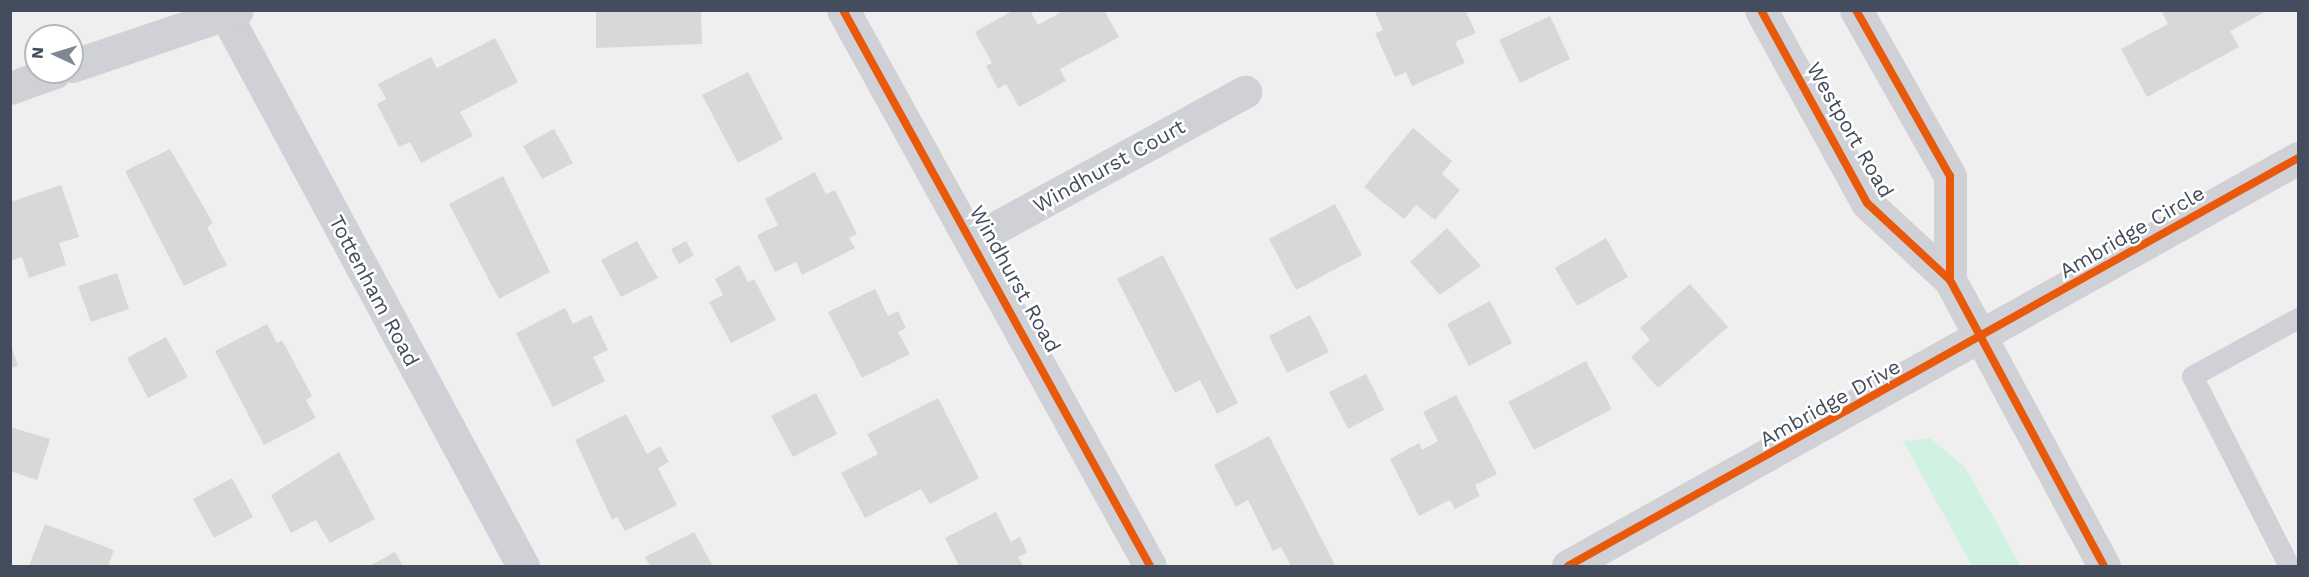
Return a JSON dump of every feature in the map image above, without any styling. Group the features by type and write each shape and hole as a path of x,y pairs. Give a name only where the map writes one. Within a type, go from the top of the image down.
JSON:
{"main road":[{"name":"Westport Road","path":"1761,10 1867,203 1950,280 2104,567"},
{"name":"Westport Road","path":"1856,10 1950,176 1950,280"}],"street":[{"name":"Windhurst Road","path":"843,10 974,240 1150,567"},
{"path":"84,62 231,13"},
{"name":"Tottenham Road","path":"231,13 523,567"},
{"name":"Windhurst Court","path":"974,240 1245,92"},
{"name":"Ambridge Circle","path":"1982,338 2298,158"},
{"name":"Ambridge Drive","path":"1568,567 1982,338"}],"lane":[{"path":"2289,567 2192,376 2298,318"}],"green space":[{"path":"1930,438 1965,467 2021,566 1972,566 1903,441"}],"building":[{"path":"596,10 701,10 702,44 596,48"},
{"path":"1014,10 1030,10 1038,25 1065,10 1104,10 1119,37 1060,69 1066,81 1019,107 1006,84 998,89 986,66 992,63 975,32"},
{"path":"1374,10 1465,10 1476,33 1455,42 1465,63 1412,86 1406,72 1395,77 1375,33 1383,30"},
{"path":"2161,10 2262,10 2263,13 2230,31 2239,47 2147,97 2121,49 2168,24"},
{"path":"1550,16 1570,59 1520,83 1499,40"},
{"path":"495,38 518,82 460,112 473,136 421,163 410,142 399,147 377,104 386,99 378,84 431,57 437,68"},
{"path":"748,72 783,139 738,163 702,95"},
{"path":"1413,128 1452,161 1442,174 1460,190 1435,220 1416,205 1404,219 1364,187"},
{"path":"554,129 573,163 542,179 523,146"},
{"path":"170,149 213,223 207,227 227,265 184,286 125,171"},
{"path":"815,172 826,194 835,190 857,234 849,238 855,248 802,275 796,262 775,272 757,235 778,225 765,199"},
{"path":"503,176 550,272 499,299 449,204"},
{"path":"61,185 79,237 59,243 66,265 29,278 22,257 10,261 10,202"},
{"path":"1335,204 1362,255 1296,290 1269,239"},
{"path":"1447,228 1481,266 1440,295 1410,262"},
{"path":"1606,238 1628,277 1577,306 1555,268"},
{"path":"637,241 658,278 621,297 601,260"},
{"path":"686,241 694,255 679,264 671,249"},
{"path":"1163,255 1238,403 1217,414 1200,380 1175,393 1117,279"},
{"path":"739,265 748,282 754,279 776,320 731,343 709,302 723,295 715,279"},
{"path":"117,273 129,309 91,322 78,286"},
{"path":"1690,284 1728,327 1658,388 1631,357 1650,340 1640,328"},
{"path":"875,289 888,316 898,311 906,328 898,332 910,354 862,378 828,312"},
{"path":"1490,301 1512,343 1469,366 1447,324"},
{"path":"565,308 573,324 591,315 608,350 593,357 605,381 553,407 516,333"},
{"path":"1310,315 1329,352 1287,373 1269,336"},
{"path":"267,324 277,343 282,340 312,396 306,400 316,418 264,445 215,351"},
{"path":"166,337 188,377 148,398 127,358"},
{"path":"10,343 18,366 10,368"},
{"path":"1586,361 1612,409 1534,450 1508,402"},
{"path":"1366,374 1384,410 1348,429 1329,392"},
{"path":"816,393 837,434 793,457 771,416"},
{"path":"1456,395 1497,474 1475,485 1480,496 1455,509 1450,500 1419,516 1390,459 1419,443 1422,450 1438,441 1423,412"},
{"path":"938,398 979,478 930,504 921,489 865,518 841,473 878,454 867,434"},
{"path":"626,414 647,454 660,446 669,462 658,468 677,505 625,531 617,517 612,520 575,440"},
{"path":"10,427 50,439 37,480 10,471"},
{"path":"1269,436 1335,565 1291,566 1281,547 1273,551 1248,500 1236,507 1214,465"},
{"path":"339,452 375,519 330,543 316,520 291,533 271,495"},
{"path":"232,478 253,517 214,538 193,499"},
{"path":"996,512 1011,542 1020,537 1027,553 1018,557 1023,566 959,566 945,538"},
{"path":"45,524 114,550 108,566 29,566"},
{"path":"694,532 713,566 650,566 645,557"},
{"path":"395,552 403,566 369,566"}],"cycle path":[{"path":"843,10 1150,566"},
{"path":"1761,10 1867,203 1950,280 2104,566"},
{"path":"1856,10 1950,176 1950,280"},
{"path":"1568,566 2298,158"}]}
